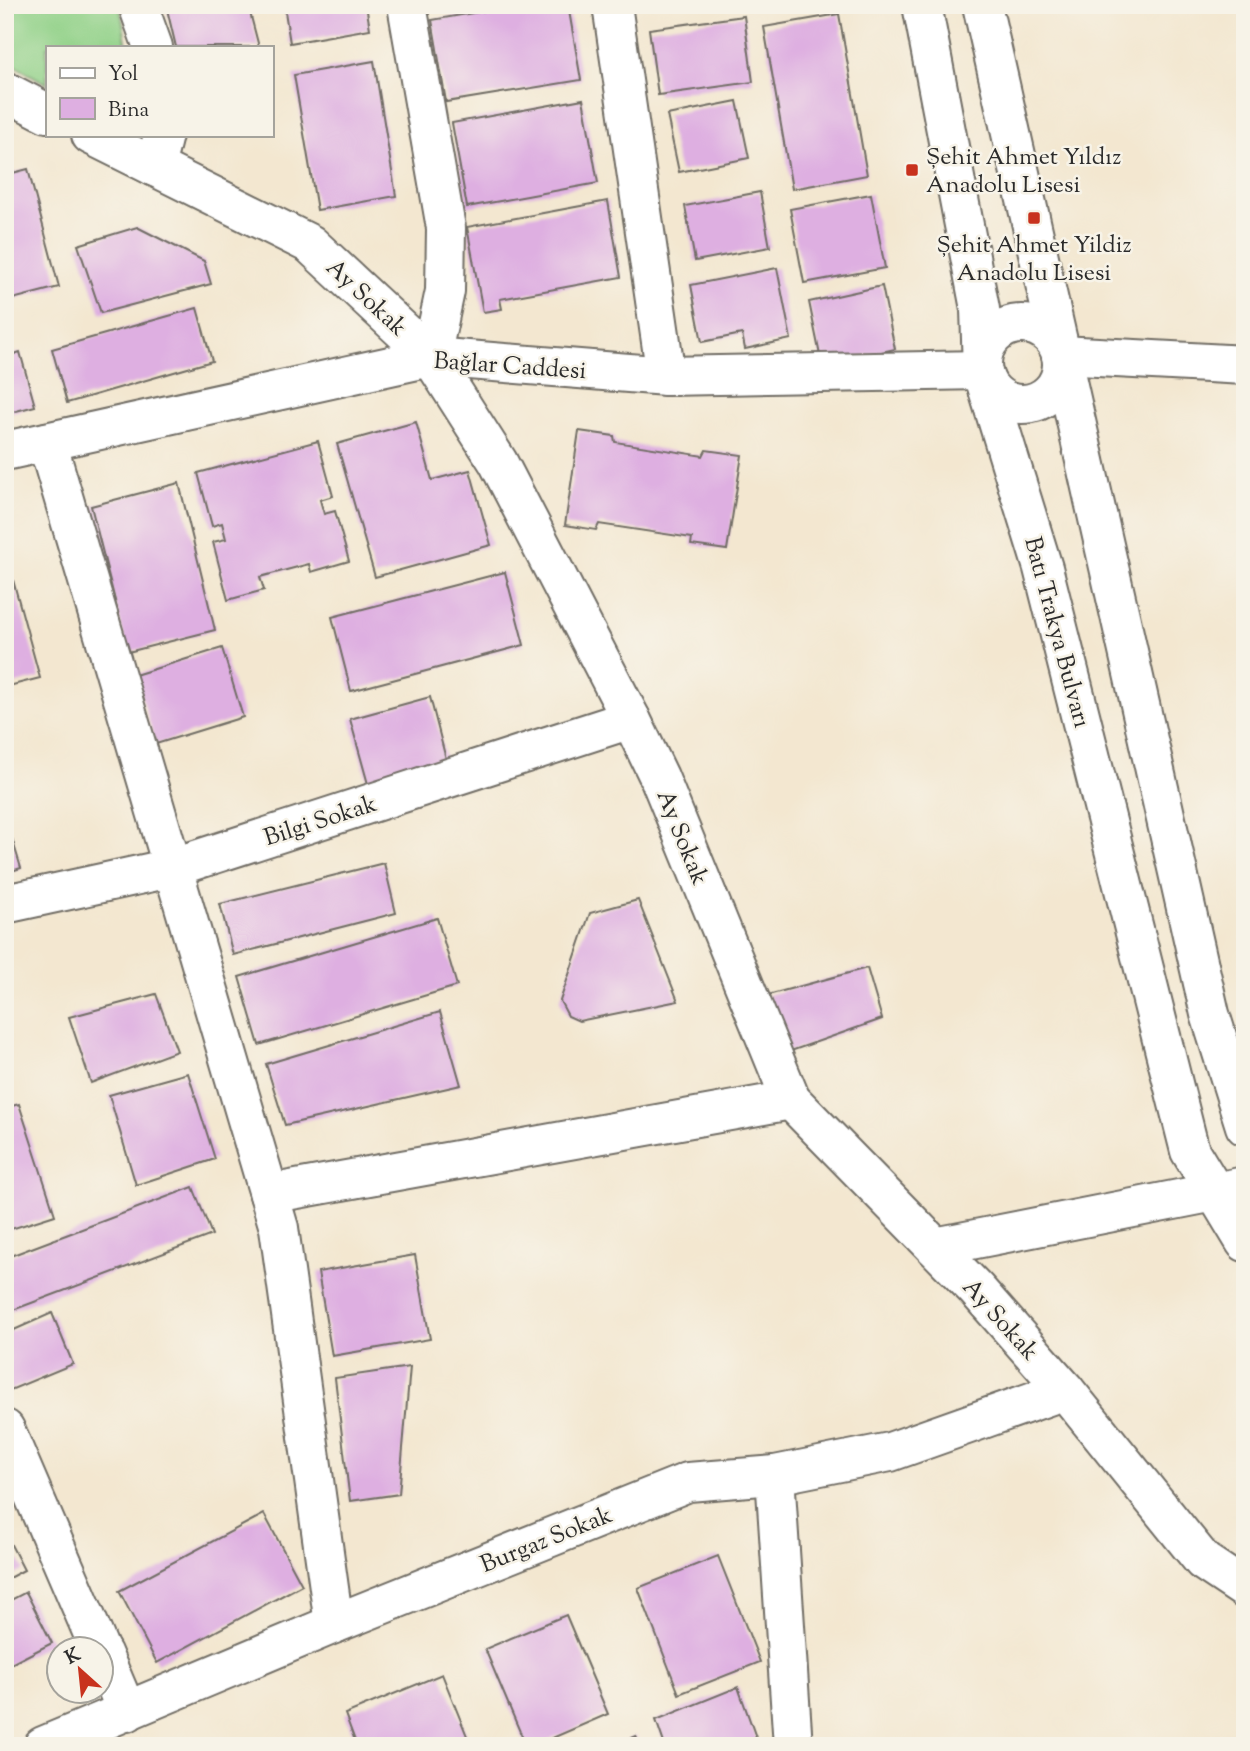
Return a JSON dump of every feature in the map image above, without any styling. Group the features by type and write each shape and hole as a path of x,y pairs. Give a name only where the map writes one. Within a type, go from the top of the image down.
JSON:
{"street":[{"path":"138,5 153,46"},
{"path":"407,5 446,228 445,290 431,357"},
{"path":"612,5 666,376"},
{"name":"Batı Trakya Bulvarı","path":"922,5 980,309 982,370 1043,568 1190,1151 1230,1189 1245,1242"},
{"path":"982,5 1210,1014 1245,1126"},
{"name":"Ay Sokak","path":"95,136 159,151 310,244 431,357 498,462 631,719 659,777 791,1100 935,1247 1065,1390 1203,1561 1245,1589"},
{"path":"1035,326 1056,343 1061,355 1059,381 1052,392 1030,404 1004,401 986,383 982,370 982,357 987,344 1008,327 1035,326"},
{"path":"1061,355 1245,365"},
{"name":"Bağlar Caddesi","path":"5,452 431,357 666,376 982,370"},
{"path":"47,442 279,1228 334,1624"},
{"name":"Bilgi Sokak","path":"5,904 171,868 631,719"},
{"path":"269,1194 791,1100"},
{"path":"935,1247 1230,1189"},
{"name":"Burgaz Sokak","path":"43,1746 334,1624 688,1482 775,1475 890,1452 1065,1390"},
{"path":"5,1429 95,1636"},
{"path":"775,1475 793,1746"},
{"path":"116,1686 127,1712"}],"green space":[{"path":"5,5 120,5 127,46 46,46 46,83 5,60"}],"building":[{"path":"166,5 248,5 259,46 176,46"},
{"path":"284,5 366,5 370,29 290,43"},
{"path":"520,5 568,5 581,80 446,102 432,20"},
{"path":"839,14 867,175 792,189 764,27"},
{"path":"744,16 753,82 658,95 649,29"},
{"path":"374,61 396,196 317,210 294,75"},
{"path":"583,99 598,183 467,207 452,123"},
{"path":"737,101 749,158 679,172 667,115"},
{"path":"28,169 59,287 5,301 5,175"},
{"path":"760,192 770,247 695,261 685,206"},
{"path":"871,194 885,268 804,283 790,209"},
{"path":"608,201 621,277 500,299 502,309 483,312 467,227"},
{"path":"137,227 204,261 211,284 101,313 78,245"},
{"path":"777,268 791,339 745,349 742,334 702,342 691,285"},
{"path":"882,286 895,349 822,365 809,302"},
{"path":"197,308 212,361 67,403 52,349"},
{"path":"20,352 35,406 5,414 5,357"},
{"path":"416,422 432,480 470,470 491,545 375,577 337,444"},
{"path":"579,431 614,436 615,442 703,456 706,450 742,455 727,550 691,545 692,538 599,524 596,530 565,525"},
{"path":"318,441 333,496 320,500 324,514 335,511 349,561 311,572 309,564 260,577 264,590 228,600 213,542 226,539 222,523 212,526 198,473"},
{"path":"179,483 215,630 128,652 91,506"},
{"path":"5,551 40,678 5,687"},
{"path":"505,572 524,645 351,691 332,617"},
{"path":"222,648 243,717 156,744 135,675"},
{"path":"430,697 447,763 368,784 350,719"},
{"path":"8,825 21,868 5,873 5,826"},
{"path":"384,863 396,913 233,955 220,904"},
{"path":"638,900 678,1001 579,1021 568,1016 560,1001 590,913"},
{"path":"437,918 457,986 259,1045 239,977"},
{"path":"867,968 882,1019 788,1052 768,995"},
{"path":"156,994 177,1051 91,1083 69,1017"},
{"path":"440,1012 461,1085 285,1125 266,1064"},
{"path":"188,1073 215,1159 136,1185 109,1095"},
{"path":"19,1104 55,1215 5,1231 5,1108"},
{"path":"193,1187 212,1235 5,1313 5,1258"},
{"path":"415,1255 430,1339 332,1356 318,1272"},
{"path":"52,1313 73,1364 8,1391 5,1384 5,1334"},
{"path":"410,1367 399,1494 350,1501 335,1378"},
{"path":"264,1514 302,1585 157,1663 119,1591"},
{"path":"5,1533 24,1570 5,1580"},
{"path":"718,1556 760,1662 679,1694 638,1588"},
{"path":"26,1592 48,1636 46,1636 46,1646 5,1667 5,1603"},
{"path":"566,1615 608,1714 534,1746 526,1746 485,1649"},
{"path":"442,1674 471,1746 357,1746 345,1714"},
{"path":"738,1687 759,1746 665,1746 656,1720"},
{"path":"636,1736 640,1746 614,1746"}],"place":[{"name":"Şehit Ahmet Yıldız Anadolu Lisesi","path":"912,170"},
{"name":"Şehit Ahmet Yildiz Anadolu Lisesi","path":"1034,218"}]}
